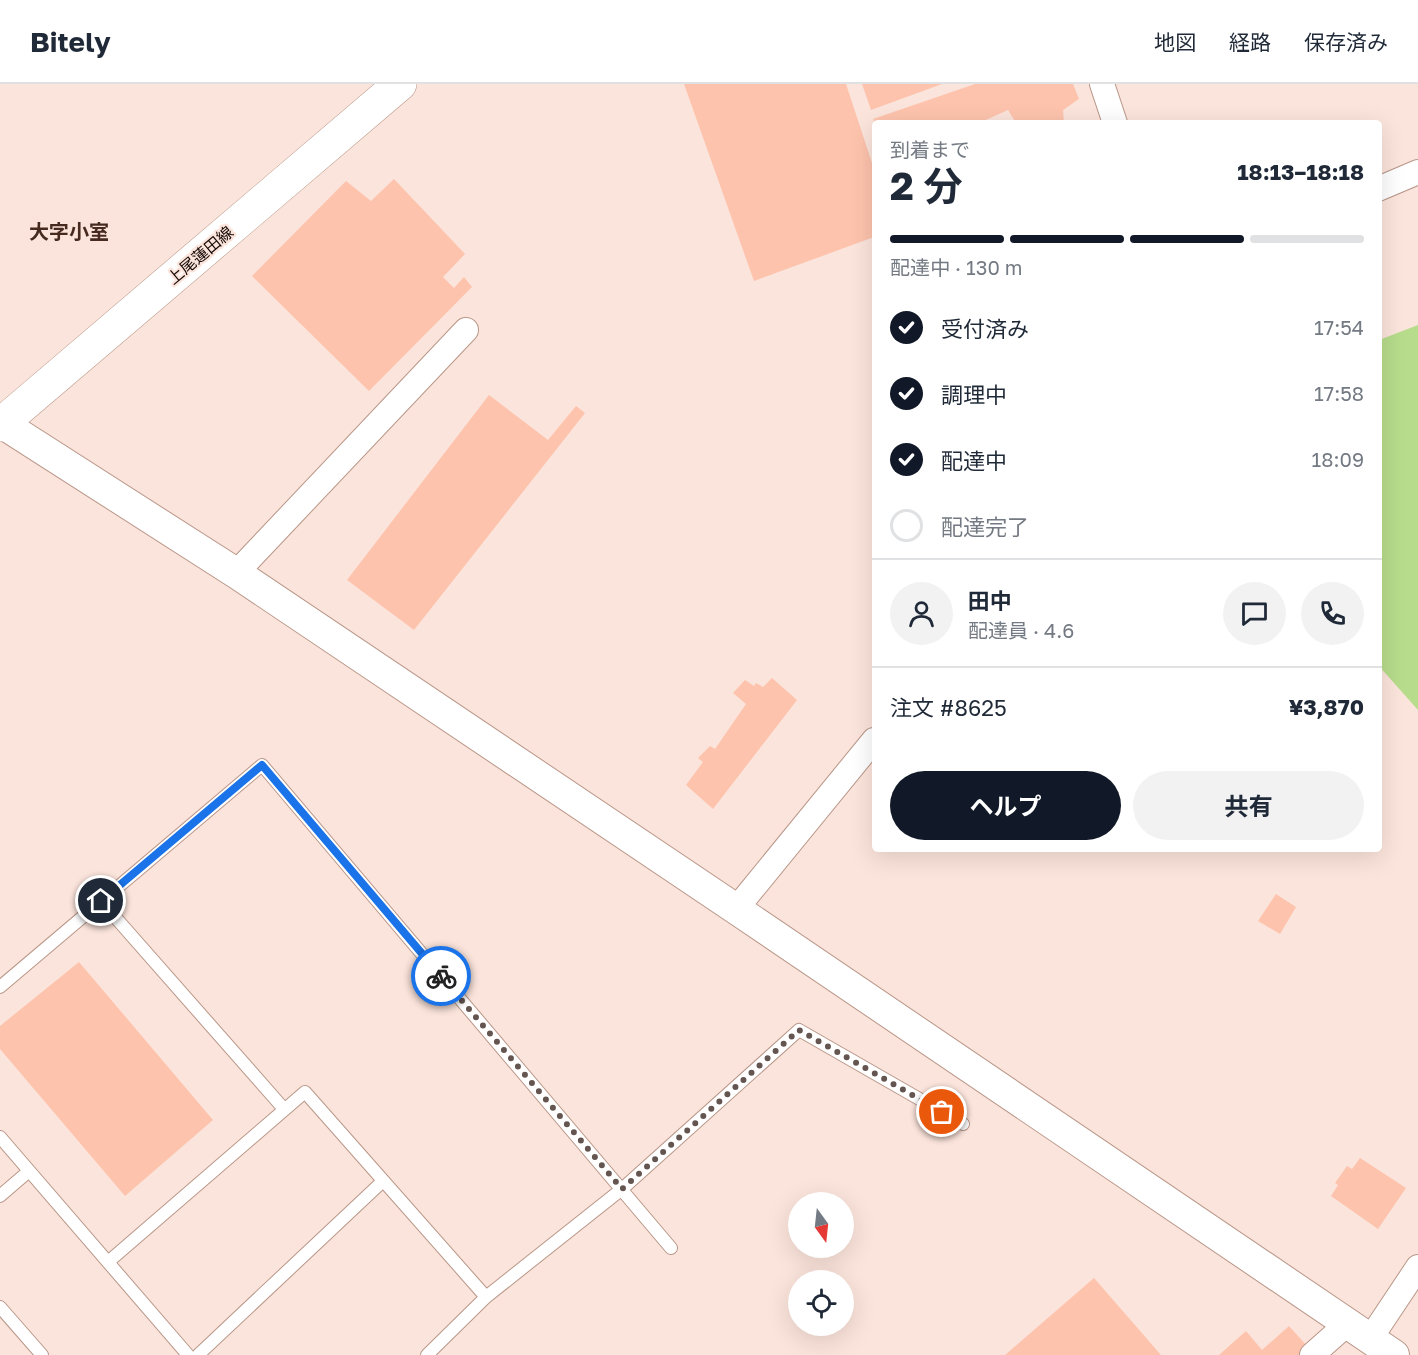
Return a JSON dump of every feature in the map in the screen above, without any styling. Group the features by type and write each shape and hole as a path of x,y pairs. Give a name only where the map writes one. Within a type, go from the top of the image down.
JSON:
{"main road":[{"name":"上尾蓮田線","path":"1,423 400,84"}],"street":[{"path":"1102,84 1113,120"},
{"path":"1382,187 1418,172"},
{"path":"236,573 466,330"},
{"path":"1,423 236,573 1370,1339"},
{"path":"736,909 872,742"},
{"path":"1312,1355 1370,1339 1418,1267"}],"lane":[{"path":"0,987 262,765 671,1248"},
{"path":"101,901 284,1109"},
{"path":"427,1355 486,1298 622,1189 799,1030 963,1124"},
{"path":"108,1262 304,1092 486,1298"},
{"path":"0,1137 188,1355"},
{"path":"0,1196 29,1171"},
{"path":"198,1355 383,1181"},
{"path":"0,1307 42,1355"}],"green space":[{"path":"1418,325 1418,710 1382,670 1382,339"}],"building":[{"path":"684,84 846,84 872,163 872,238 754,281"},
{"path":"862,84 942,84 871,110"},
{"path":"975,84 1073,84 1079,99 1063,110 1064,120 1014,120 1008,110 986,120 873,119"},
{"path":"394,179 465,254 443,277 454,288 464,277 472,287 369,391 252,276 346,181 371,201"},
{"path":"489,395 548,440 576,406 585,413 414,630 347,580"},
{"path":"772,678 797,700 713,809 686,785 703,762 698,758 710,746 715,749 746,704 733,693 745,680 754,686 756,683 763,687"},
{"path":"1276,894 1296,907 1280,934 1258,921"},
{"path":"79,962 213,1120 125,1196 0,1049 0,1026"},
{"path":"1360,1158 1406,1188 1378,1229 1331,1196 1338,1185 1335,1183 1347,1166 1352,1169"},
{"path":"1094,1278 1161,1355 1005,1355"},
{"path":"1289,1326 1308,1347 1299,1355 1219,1355 1246,1331 1262,1350"}],"way so far":[{"path":"441,976 622,1189 799,1030 942,1112"}],"district":[{"name":"大字小室","path":"69,232"}],"route":[{"path":"101,901 262,765 441,976"}]}
